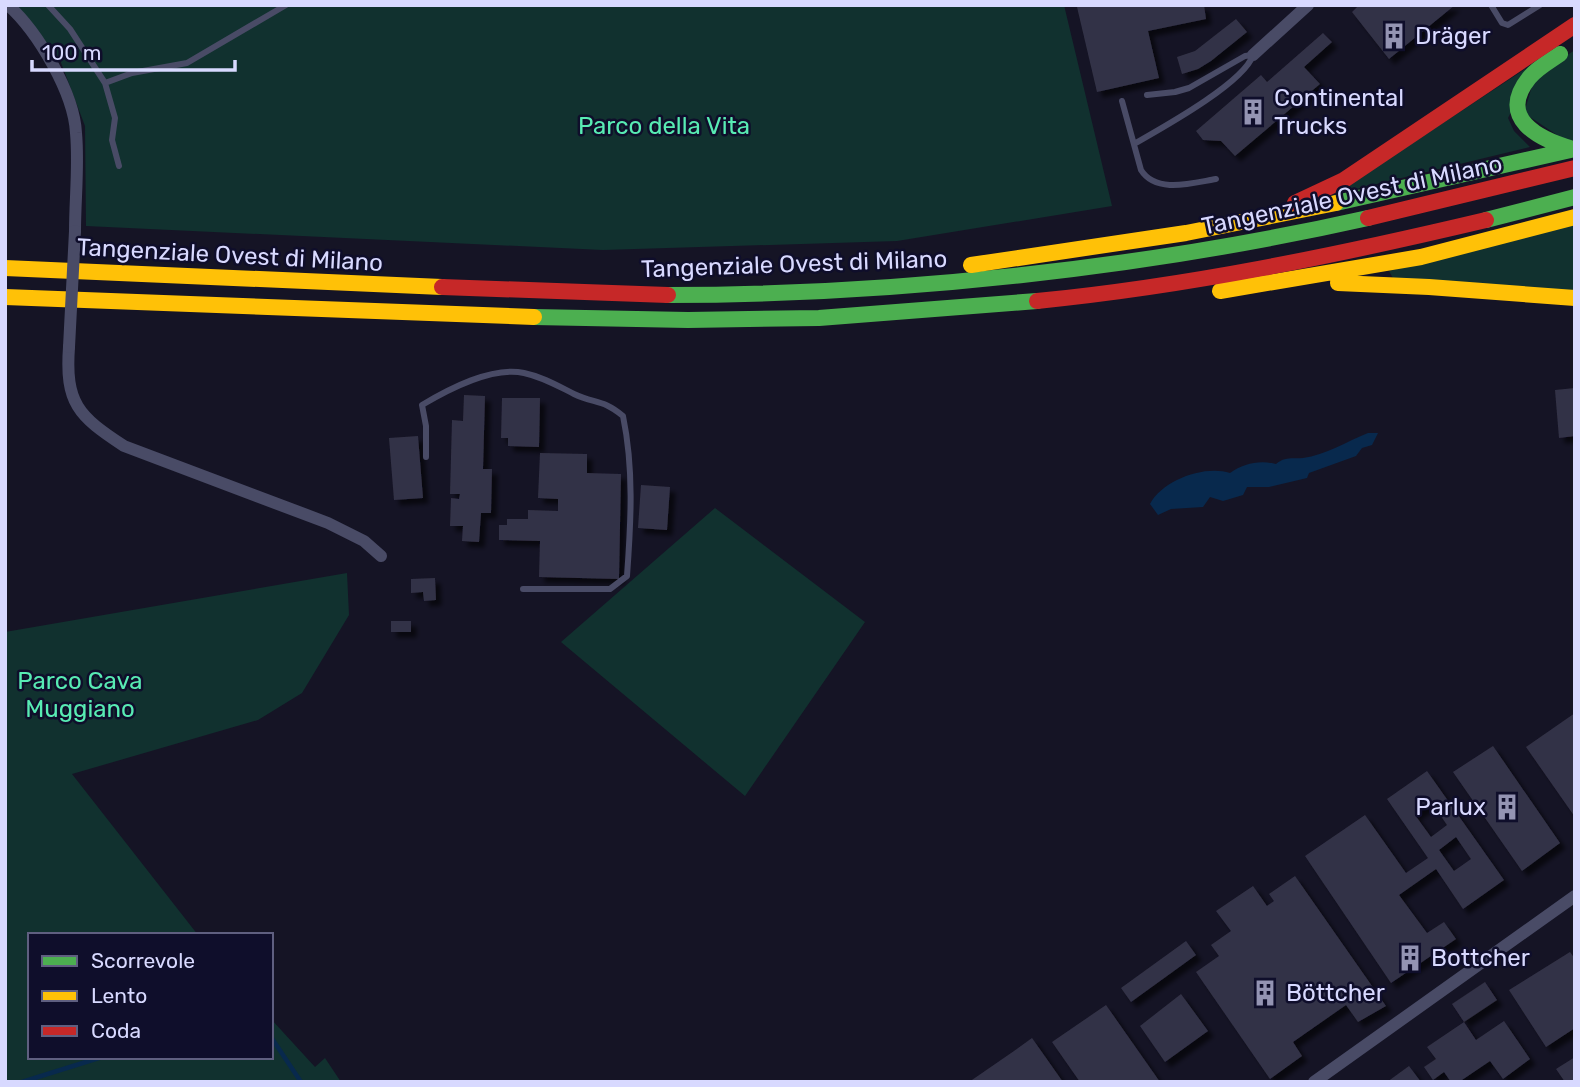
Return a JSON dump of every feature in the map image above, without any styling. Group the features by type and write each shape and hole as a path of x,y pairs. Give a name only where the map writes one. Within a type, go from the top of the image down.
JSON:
{"highway":[{"path":"1183,233 1297,202 1344,180 1575,25"},
{"path":"1574,149 1535,135 1522,121 1519,105 1523,87 1533,74 1575,44"},
{"path":"918,285 966,267 1017,256 1183,233 1323,207 1574,149"},
{"name":"Tangenziale Ovest di Milano","path":"5,268 669,295 918,285 1115,263 1250,242 1394,213 1575,168"},
{"name":"Tangenziale Ovest di Milano","path":"5,297 646,320 758,320 897,313 1094,295 1206,278 1458,228 1575,197"},
{"path":"1094,295 1132,298 1181,296 1285,282 1421,257 1575,217"},
{"path":"1285,282 1429,287 1575,298"}],"street":[{"path":"8,5 51,59 71,108 76,131 75,231 67,377 78,410 97,428 124,446 328,523 364,541 381,556"},
{"path":"1253,55 1308,5"},
{"path":"1314,1082 1575,896"}],"lane":[{"path":"48,5 70,29 105,83 115,118 111,140 119,166"},
{"path":"105,83 132,73 187,63 286,5"},
{"path":"1491,5 1502,23 1508,25 1540,5"},
{"path":"1147,94 1189,88 1245,56 1253,55"},
{"path":"1134,144 1187,113 1247,68 1253,55"},
{"path":"1122,101 1141,170 1151,181 1181,185 1216,179"},
{"path":"426,457 426,426 422,405 450,388 486,375 522,372 552,382 577,396 611,405 623,416 631,471 627,576 610,589 523,589"}],"green space":[{"name":"Parco della Vita","path":"7,5 1064,5 1112,206 897,241 603,250 86,226 85,126 60,60"},
{"path":"1575,50 1575,140 1566,141 1524,113 1535,76"},
{"path":"1536,62 1508,118 1514,131 1530,147 1335,194"},
{"path":"1575,224 1575,292 1394,280 1389,271"},
{"path":"715,508 865,622 745,796 561,642"},
{"name":"Parco Cava Muggiano","path":"347,573 349,615 302,693 258,720 72,774 196,933 28,933 28,1059 273,1059 273,1021 315,1067 325,1058 341,1082 5,1082 5,632"}],"water":[{"path":"1368,433 1378,433 1372,445 1362,448 1356,456 1309,473 1307,478 1269,487 1247,487 1243,495 1223,501 1210,497 1203,507 1171,509 1158,515 1150,504 1164,488 1185,476 1208,471 1230,473 1252,463 1276,464 1286,459 1303,458 1328,451"}],"building":[{"path":"1204,5 1206,19 1148,31 1159,78 1097,92 1077,7"},
{"name":"Dräger","path":"1359,5 1455,5 1389,59 1352,12"},
{"path":"1236,19 1247,32 1211,61 1182,74 1177,57 1195,51"},
{"name":"Continental Trucks","path":"1323,33 1332,42 1304,67 1320,84 1235,156 1221,141 1203,140 1196,131 1261,75 1267,82"},
{"path":"1575,388 1575,436 1559,438 1555,390"},
{"path":"464,395 485,396 483,469 492,469 491,513 481,513 479,542 462,541 463,526 450,526 451,498 459,499 460,494 450,494 452,420 463,421"},
{"path":"502,398 540,398 539,447 508,446 508,438 501,438"},
{"path":"418,436 423,498 394,500 389,438"},
{"path":"540,453 587,454 587,473 621,474 619,579 539,577 540,541 499,540 499,525 507,525 507,519 528,519 528,510 558,511 558,499 538,498"},
{"path":"641,485 670,487 667,530 638,528"},
{"path":"435,578 436,600 424,601 423,592 411,593 411,579"},
{"path":"391,621 411,621 411,632 391,632"},
{"path":"1575,713 1575,817 1526,747"},
{"name":"Parlux","path":"1493,746 1560,843 1522,871 1453,772"},
{"path":"1427,771 1504,880 1463,909 1436,869 1399,895 1427,933 1444,922 1456,939 1391,983 1305,856 1365,815 1406,873 1428,858 1387,799","holes":["1432,803 1447,825 1431,837 1415,815","1456,837 1471,859 1454,871 1439,850"]},
{"path":"1295,876 1386,1006 1358,1022 1346,1005 1293,1042 1302,1056 1270,1079 1196,972 1219,956 1211,945 1231,931 1216,911 1253,886 1267,906 1274,901 1269,894"},
{"path":"1186,941 1196,955 1131,1002 1121,988"},
{"path":"1570,952 1575,959 1575,1028 1546,1047 1509,990"},
{"path":"1485,982 1497,1000 1464,1022 1452,1004"},
{"path":"1181,994 1208,1031 1165,1062 1140,1026"},
{"path":"1106,1005 1160,1082 1080,1082 1052,1042"},
{"path":"1504,1021 1530,1059 1503,1079 1490,1061 1459,1082 1451,1082 1444,1072 1433,1080 1424,1067 1436,1059 1427,1047 1464,1022 1476,1040"},
{"path":"1032,1038 1063,1082 969,1082 1014,1051"},
{"path":"1575,1057 1575,1082 1565,1082 1556,1069"},
{"path":"1409,1066 1421,1082 1387,1082"}],"waterway":[{"path":"273,1040 301,1082"},
{"path":"22,1082 96,1059"}],"traffic: fast":[{"path":"1560,54 1529,78 1520,92 1517,105 1526,125 1535,133 1573,149"},
{"path":"1336,203 1575,149"},
{"path":"1486,220 1575,197"},
{"path":"668,295 843,290 1020,275 1197,251 1368,218"},
{"path":"534,317 688,320 819,318 1037,301"}],"traffic: slow":[{"path":"971,265 1186,233 1336,203"},
{"path":"1220,291 1421,257 1575,217"},
{"path":"5,268 442,287"},
{"path":"1338,283 1575,298"},
{"path":"5,297 534,317"}],"traffic: jam":[{"path":"1295,203 1344,180 1575,25"},
{"path":"1368,218 1575,168"},
{"path":"1037,301 1150,287 1263,268 1486,220"},
{"path":"442,287 668,295"}],"place":[{"name":"Dräger","path":"1394,36"},
{"name":"Continental Trucks","path":"1253,112"},
{"name":"Parlux","path":"1507,807"},
{"name":"Bottcher","path":"1410,958"},
{"name":"Böttcher","path":"1265,993"}]}
